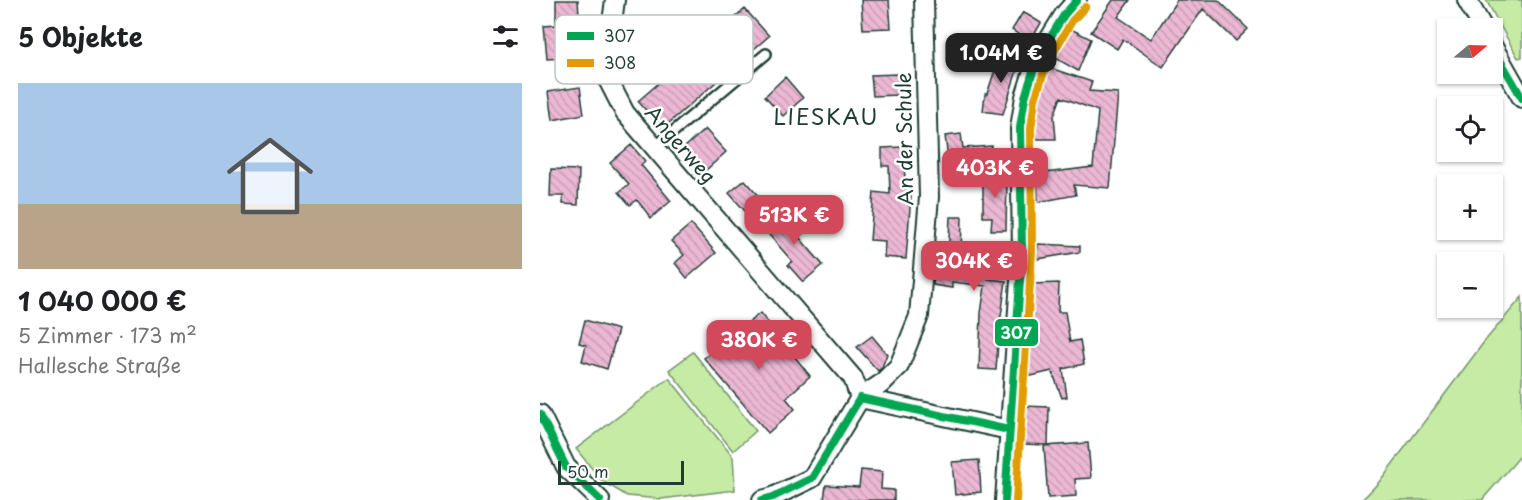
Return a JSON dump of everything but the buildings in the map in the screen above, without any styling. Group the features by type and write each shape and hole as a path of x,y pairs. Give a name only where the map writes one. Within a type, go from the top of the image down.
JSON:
{"street":[{"name":"Angerweg","path":"613,15 615,0"},
{"name":"An der Schule","path":"860,398 881,384 899,366 919,316 929,197 924,0"},
{"path":"1005,500 1022,251 1020,128 1025,97 1037,59 1064,15 1077,0"},
{"path":"1467,0 1477,18"},
{"path":"1503,64 1522,98"},
{"name":"Angerweg","path":"610,84 625,113 853,378 860,398"},
{"path":"762,500 812,478 860,398 1010,430"},
{"path":"540,414 566,467 600,500"}],"lane":[{"path":"753,65 766,54"},
{"path":"655,147 730,84"}],"green space":[{"path":"1486,0 1522,0 1522,57 1518,58 1503,31 1503,18 1496,18"},
{"path":"1522,297 1522,454 1482,500 1362,500 1379,482 1484,342"},
{"path":"693,352 756,431 733,451 669,370"},
{"path":"669,378 733,457 735,490 661,499 627,496 602,481 576,449"}],"transit line":[{"name":"307","path":"1005,500 1022,251 1020,128 1025,97 1037,59 1064,15 1077,0"},
{"name":"308","path":"1016,500 1032,252 1031,129 1035,99 1047,63 1072,21 1085,7"},
{"name":"307","path":"1503,65 1522,98"},
{"name":"307","path":"860,398 1009,430"},
{"name":"307","path":"762,500 812,478 860,398"},
{"name":"307","path":"540,414 566,467 600,500"}],"district":[{"name":"LIESKAU","path":"826,115"}]}
